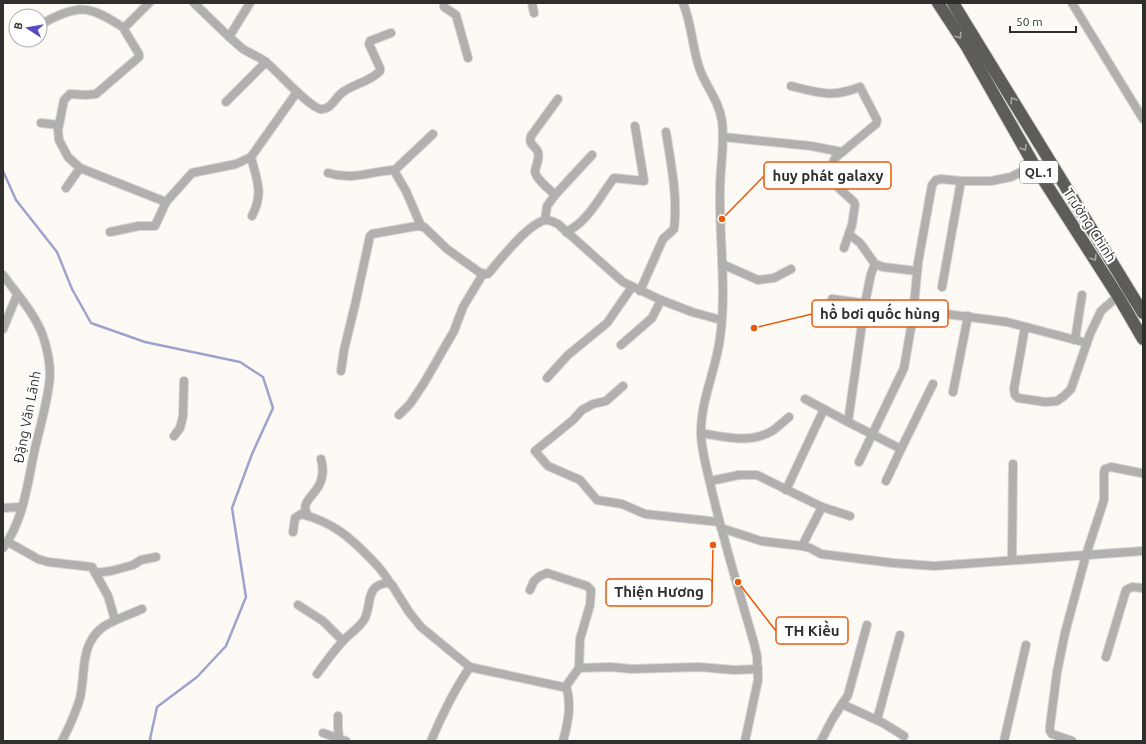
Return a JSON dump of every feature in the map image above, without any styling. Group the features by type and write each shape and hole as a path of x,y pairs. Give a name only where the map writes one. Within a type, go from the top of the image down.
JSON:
{"highway":[{"name":"Trường Chinh","path":"938,3 967,47 1034,165 1118,296 1143,339"},
{"name":"Trường Chinh","path":"953,3 1143,312"}],"street":[{"path":"124,28 149,3"},
{"path":"194,3 244,49 266,62 297,92 316,107 321,109 327,109 341,92 376,75 380,71 369,44 370,42 391,33"},
{"path":"229,36 250,3"},
{"path":"444,3 444,7 456,15 468,58"},
{"path":"532,3 534,13"},
{"path":"1072,3 1143,119"},
{"path":"685,4 701,71 719,106 723,137 720,189 722,264 721,320 718,348 704,402 701,433 704,455 720,525 754,643 758,669 758,680 745,741"},
{"path":"48,20 55,16 87,9 124,28 139,54 139,57 96,94 70,94 64,100 59,125 59,140 68,157 80,168 166,202"},
{"path":"226,102 266,62"},
{"path":"791,86 818,93 832,94 840,94 860,87 877,120 877,122 835,158 830,170 832,182 855,204 849,234 844,248"},
{"path":"110,232 139,226 155,226 166,202 192,173 236,164 251,157 297,92"},
{"path":"555,195 536,177 535,172 538,157 537,150 530,144 529,141 558,98"},
{"path":"41,122 59,125"},
{"path":"566,232 575,228 582,222 614,178 644,181 635,126"},
{"path":"640,291 663,239 674,229 676,207 666,132"},
{"path":"433,134 399,166 396,170 397,176 406,191 421,226 448,249 482,274 488,274 524,234 545,220 549,220 558,224 615,276 632,287 692,312 721,320"},
{"path":"723,137 811,146 842,152"},
{"path":"545,220 547,206 592,154"},
{"path":"251,157 259,192 257,205 252,216"},
{"path":"859,462 904,368 913,310 917,271 932,185 936,180 941,179 991,181 1011,177 1034,165"},
{"path":"66,188 80,168"},
{"path":"328,173 353,177 385,170 396,170"},
{"path":"942,287 961,181"},
{"path":"341,371 344,350 370,236 372,234 421,226"},
{"path":"849,234 860,243 875,264 883,267 917,271"},
{"path":"722,264 758,280 774,278 791,269"},
{"path":"848,422 865,303 871,274 875,264"},
{"path":"399,415 410,404 424,383 454,331 463,307 482,274"},
{"name":"Đặng Văn Lãnh","path":"3,275 40,330 50,369 43,414 22,506 17,522 5,545"},
{"path":"547,378 568,355 607,323 632,287"},
{"path":"3,328 17,294"},
{"path":"1075,340 1082,295"},
{"path":"1025,327 1014,396 1018,398 1045,402 1057,401 1071,389 1101,311 1118,296"},
{"path":"832,299 1007,322 1088,343"},
{"path":"620,345 652,318 661,300"},
{"path":"953,392 968,316"},
{"path":"174,436 180,428 183,416 184,382"},
{"path":"886,481 900,449 933,384"},
{"path":"623,386 606,401 593,404 582,410 535,451 548,466 580,480 597,500 622,504 645,514 720,525 761,541 802,546 810,548 821,554 893,563 934,566 1143,550"},
{"path":"805,399 900,449"},
{"path":"786,490 824,409"},
{"path":"701,433 739,438 755,438 773,430 789,417"},
{"path":"308,516 306,504 322,480 323,472 321,459"},
{"path":"1012,464 1012,560"},
{"path":"1072,741 1052,734 1050,731 1056,672 1086,555 1104,500 1105,469 1111,467 1141,473"},
{"path":"710,481 739,475 757,475 822,507 850,516"},
{"path":"3,508 22,506"},
{"path":"802,546 822,507"},
{"path":"293,532 295,518 301,514 340,530 356,543 386,575 390,584 421,627 470,667 559,687 566,686 580,668 580,639 590,605 591,590 586,586 547,573 534,581 530,590"},
{"path":"5,545 48,562 92,567 108,596 115,620"},
{"path":"95,573 112,571 133,565 141,560 156,557"},
{"path":"317,674 343,641 364,620 372,591 385,583 390,584"},
{"path":"1106,658 1126,590 1132,587 1143,588"},
{"path":"298,605 323,621 343,641"},
{"path":"62,741 80,698 84,659 87,649 95,635 103,627 115,620 142,609"},
{"path":"821,741 848,695 867,625"},
{"path":"877,720 900,635"},
{"path":"1004,741 1026,645"},
{"path":"431,741 456,687 470,667"},
{"path":"580,668 611,667 632,669 699,667 734,670 758,669"},
{"path":"563,741 569,703 569,694 566,686"},
{"path":"842,704 877,720 904,736"},
{"path":"338,716 338,727 342,740"},
{"path":"323,733 342,740"}],"waterway":[{"path":"3,171 16,200 57,252 72,289 91,323 145,342 240,362 263,377 273,408 252,454 232,508 246,597 226,646 197,677 157,707 150,739 152,741"}],"place":[{"name":"huy phát galaxy","path":"722,219"},
{"name":"hồ bơi quốc hùng","path":"754,328"},
{"name":"Thiện Hương","path":"713,545"},
{"name":"TH Kiều","path":"738,582"}]}
